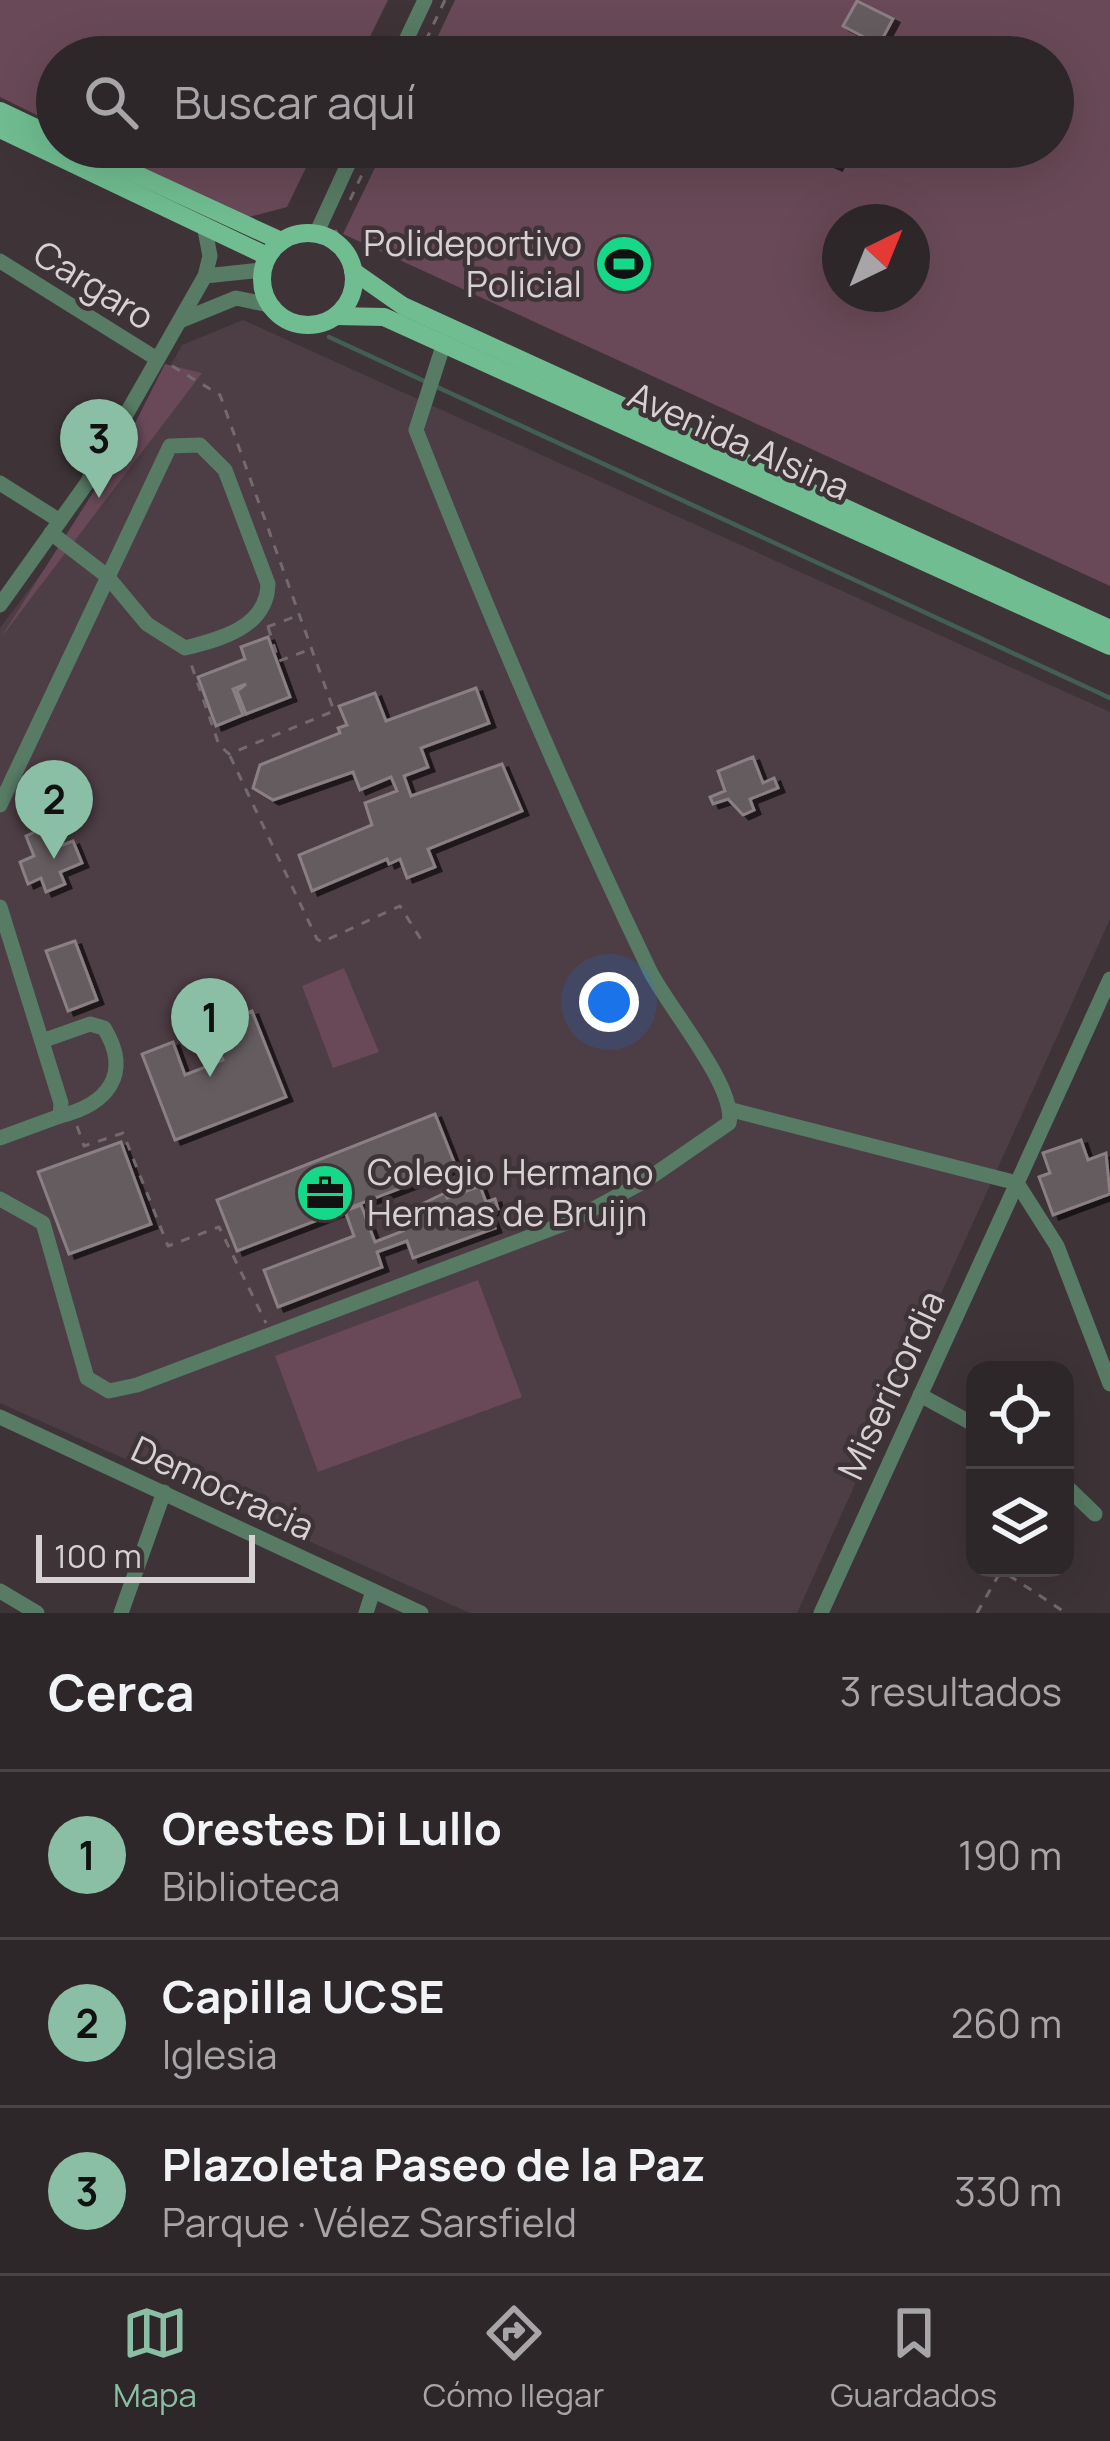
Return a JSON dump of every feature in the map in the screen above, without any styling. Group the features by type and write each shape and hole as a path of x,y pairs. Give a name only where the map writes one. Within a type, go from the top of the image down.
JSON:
{"main road":[{"path":"0,111 36,127"},
{"path":"0,129 36,146"},
{"path":"83,168 270,256 326,232"},
{"path":"114,168 270,256"},
{"name":"Avenida Alsina","path":"326,232 355,268 404,306 1110,629"},
{"path":"270,256 269,305 293,323 322,323 336,316 351,296 355,268"},
{"name":"Avenida Alsina","path":"336,316 384,317 1110,646"}],"street":[{"path":"408,36 425,0"},
{"path":"326,232 349,168"},
{"path":"0,605 98,465 205,276 210,256 204,225"},
{"path":"205,276 270,256"},
{"name":"Cargaro","path":"0,261 157,359"},
{"path":"179,321 236,298 269,305"},
{"path":"444,344 416,430 585,840 662,994 732,1110 1017,1183 1057,1246 1110,1384"},
{"path":"0,483 56,527 107,576 147,623 185,648 250,624 263,609 268,584 225,470 200,445 170,446 107,576 0,805"},
{"path":"0,907 66,1115"},
{"name":"Misericordia","path":"821,1613 1110,979"},
{"path":"0,1138 90,1108 113,1088 116,1066 104,1028 90,1024 42,1041"},
{"path":"0,1198 43,1223 87,1378 99,1388 137,1385 569,1222 721,1132 732,1110"},
{"path":"920,1395 966,1420"},
{"name":"Democracia","path":"0,1417 421,1613"},
{"path":"121,1613 164,1492"},
{"path":"1074,1494 1095,1514"},
{"path":"0,1591 37,1613"},
{"path":"366,1613 373,1591"}],"path":[{"path":"428,36 445,0"},
{"path":"345,209 365,168"},
{"path":"326,232 355,268"},
{"path":"250,624 257,630 299,615"},
{"path":"268,627 279,661 311,649"},
{"path":"185,648 219,745"},
{"path":"229,754 317,939 322,942 400,906 422,940"},
{"path":"66,1115 84,1146 123,1133 168,1246 220,1227 271,1332"},
{"path":"977,1613 998,1576 1007,1574 1066,1613"}],"shaded area":[{"path":"0,0 388,0 370,36 36,36 36,115 0,97"},
{"name":"Polideportivo Policial","path":"455,0 1110,0 1110,586 343,234 375,168 1074,168 1074,36 438,36"},
{"path":"144,168 306,168 287,207 245,218"},
{"path":"243,320 1110,712 1110,919 797,1613 470,1613 0,1403 0,628 92,506 182,345"},
{"path":"165,364 202,373 0,639 127,439"},
{"path":"344,968 379,1052 333,1068 302,986"},
{"path":"478,1280 522,1397 318,1472 275,1356"}],"building":[{"path":"857,1 893,19 884,36 862,36 843,26"},
{"path":"268,637 290,697 246,714 237,691 246,684 233,689 243,715 216,726 198,677 245,659 241,647"},
{"path":"476,688 489,723 421,748 428,767 404,776 411,796 502,764 522,811 428,849 435,867 407,878 400,859 389,864 387,859 312,891 299,855 372,825 365,803 397,791 391,777 360,790 353,772 273,800 253,788 260,765 340,733 338,728 347,725 339,706 375,693 386,721"},
{"path":"753,757 763,783 774,778 778,788 750,799 754,810 743,815 728,799 713,804 710,797 725,791 718,771"},
{"path":"44,828 52,849 73,841 82,863 60,872 65,884 46,892 41,878 28,884 20,862 34,856 26,836"},
{"path":"75,941 97,1000 68,1011 46,951"},
{"path":"252,1011 286,1097 175,1140 142,1054 173,1042 185,1075 223,1060 210,1027"},
{"path":"435,1114 456,1167 237,1251 217,1200"},
{"path":"1081,1140 1088,1160 1106,1153 1110,1194 1053,1215 1039,1177 1050,1173 1043,1153"},
{"path":"121,1142 151,1224 69,1254 38,1172"},
{"path":"480,1186 486,1202 495,1199 498,1209 489,1212 495,1228 413,1258 407,1241 377,1252 382,1267 278,1307 264,1270 354,1236 345,1211 361,1205 375,1242 403,1231 397,1216 445,1193 447,1198"}],"waterway":[{"path":"329,337 1110,698"}],"place":[{"name":"Polideportivo Policial","path":"624,264"},
{"name":"Plazoleta Paseo de la Paz","path":"99,498"},
{"name":"Capilla UCSE","path":"54,859"},
{"name":"Orestes Di Lullo","path":"210,1077"},
{"name":"Colegio Hermano Hermas de Bruijn","path":"325,1193"}]}
